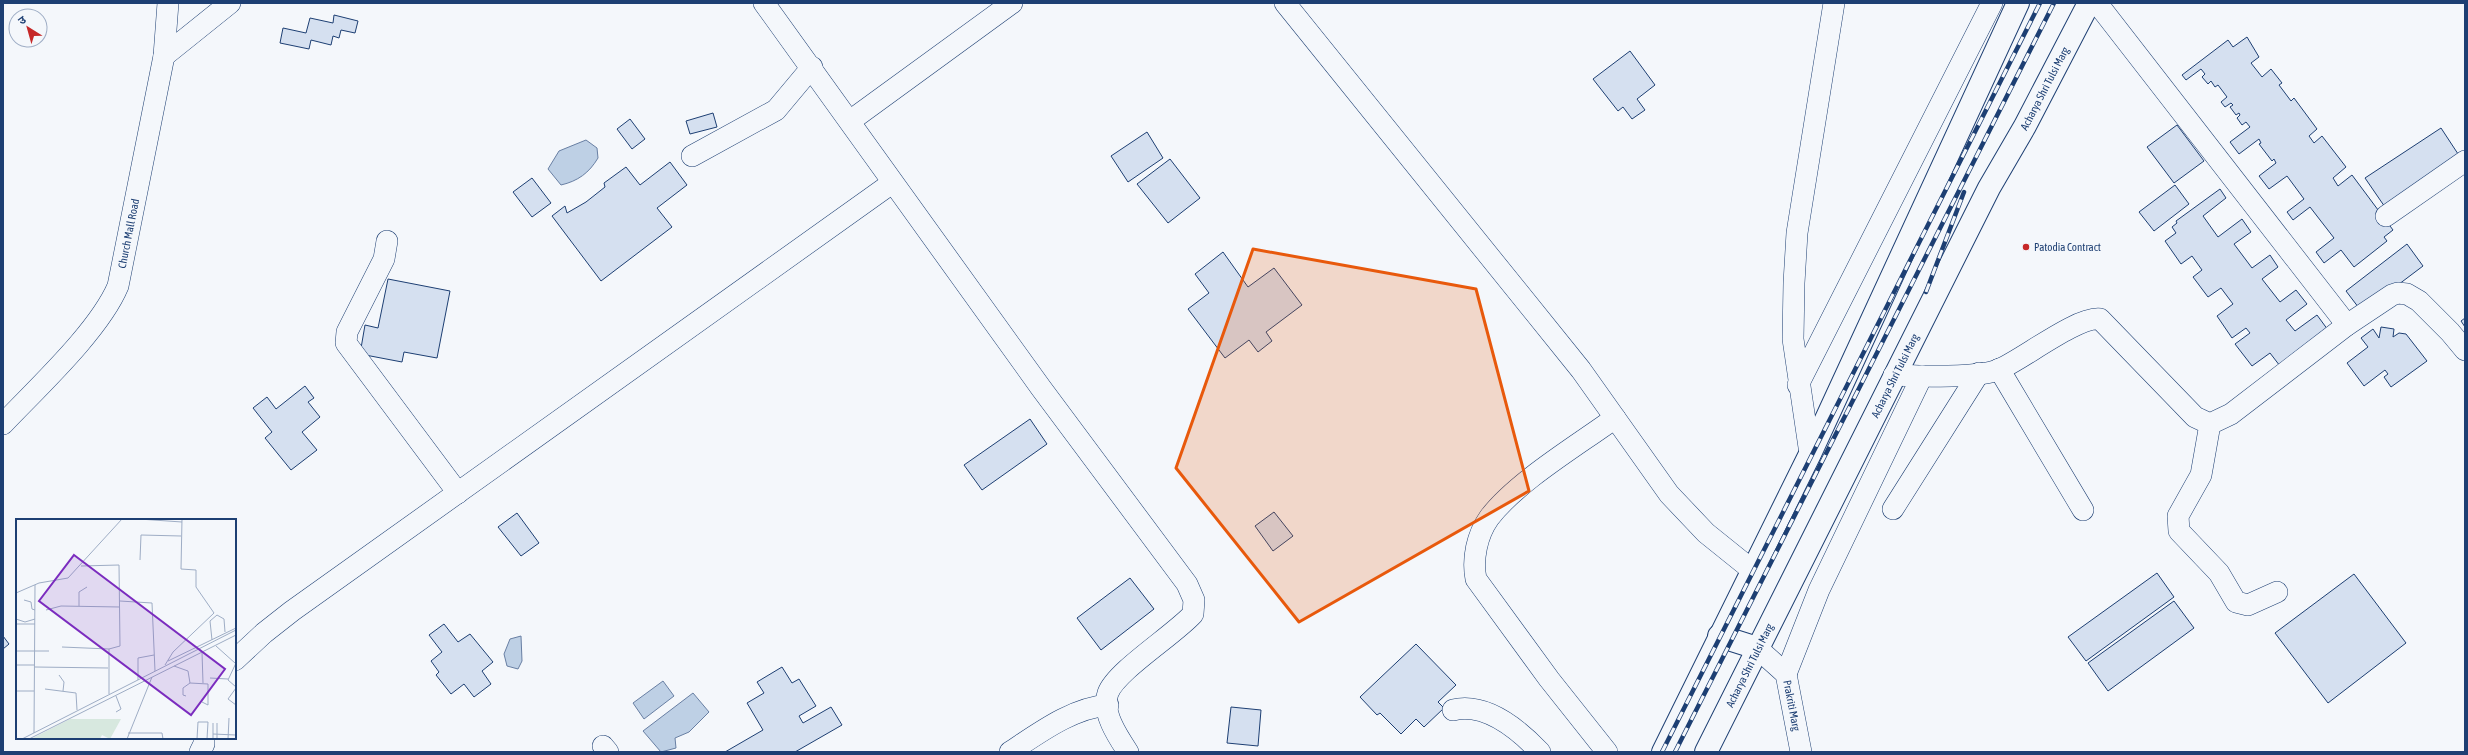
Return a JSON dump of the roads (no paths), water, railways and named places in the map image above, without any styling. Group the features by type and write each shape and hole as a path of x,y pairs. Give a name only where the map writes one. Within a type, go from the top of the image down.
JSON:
{"highway":[{"path":"1663,752 1810,454 2018,3"},
{"name":"Acharya Shri Tulsi Marg","path":"1706,752 1989,188 2025,126 2089,3"},
{"path":"1719,636 1757,648"}],"street":[{"name":"Church Mall Road","path":"3,424 77,345 113,298 121,274 164,56 168,3"},
{"path":"164,56 230,3"},
{"path":"764,3 812,67 892,183 1187,584 1192,594 1195,608 1193,614 1173,634 1121,675 1108,693 1108,705 1115,732 1128,752"},
{"path":"850,121 1012,3"},
{"path":"1285,3 1582,370 1615,418 1682,509 1706,532 1752,570"},
{"path":"1810,454 1792,339 1797,233 1834,3"},
{"path":"1798,385 1992,3"},
{"path":"2096,3 2347,325"},
{"path":"692,156 776,110 812,67"},
{"path":"2386,216 2465,161"},
{"path":"236,659 264,633 292,611 892,183"},
{"path":"387,241 384,259 347,332 346,343 458,493"},
{"path":"2210,424 2231,414 2347,325 2392,295 2407,294 2419,301 2433,314 2465,350"},
{"path":"1894,375 1922,376 1979,373 1999,369 2080,324 2095,318 2100,319 2195,417 2210,424"},
{"path":"1999,369 2083,510"},
{"path":"1893,509 1979,373"},
{"path":"1786,674 1819,590 1922,376"},
{"path":"1607,752 1549,679 1476,579 1474,568 1476,548 1488,520 1501,504 1518,489 1615,418"},
{"path":"2210,424 2201,475 2178,516 2179,531 2219,573 2236,602 2248,605 2277,592"},
{"name":"Prakriti Marg","path":"1757,648 1786,674 1801,752"},
{"path":"1010,752 1074,714 1096,706 1108,705"},
{"path":"1453,710 1469,709 1499,718 1540,752"},
{"path":"200,752 204,744 204,739"}],"water":[{"path":"586,140 597,148 598,158 591,168 578,179 561,185 548,169 559,151"},
{"path":"521,636 522,661 518,669 507,666 504,654 510,639"},
{"path":"663,681 674,696 644,719 633,703"},
{"path":"693,693 709,712 689,732 675,738 676,748 661,752 643,731"}],"railway":[{"path":"1662,752 2040,3"},
{"path":"1675,752 2054,3"},
{"path":"1926,292 1964,192"}],"place":[{"name":"Patodia Contract","path":"2026,247"}]}
